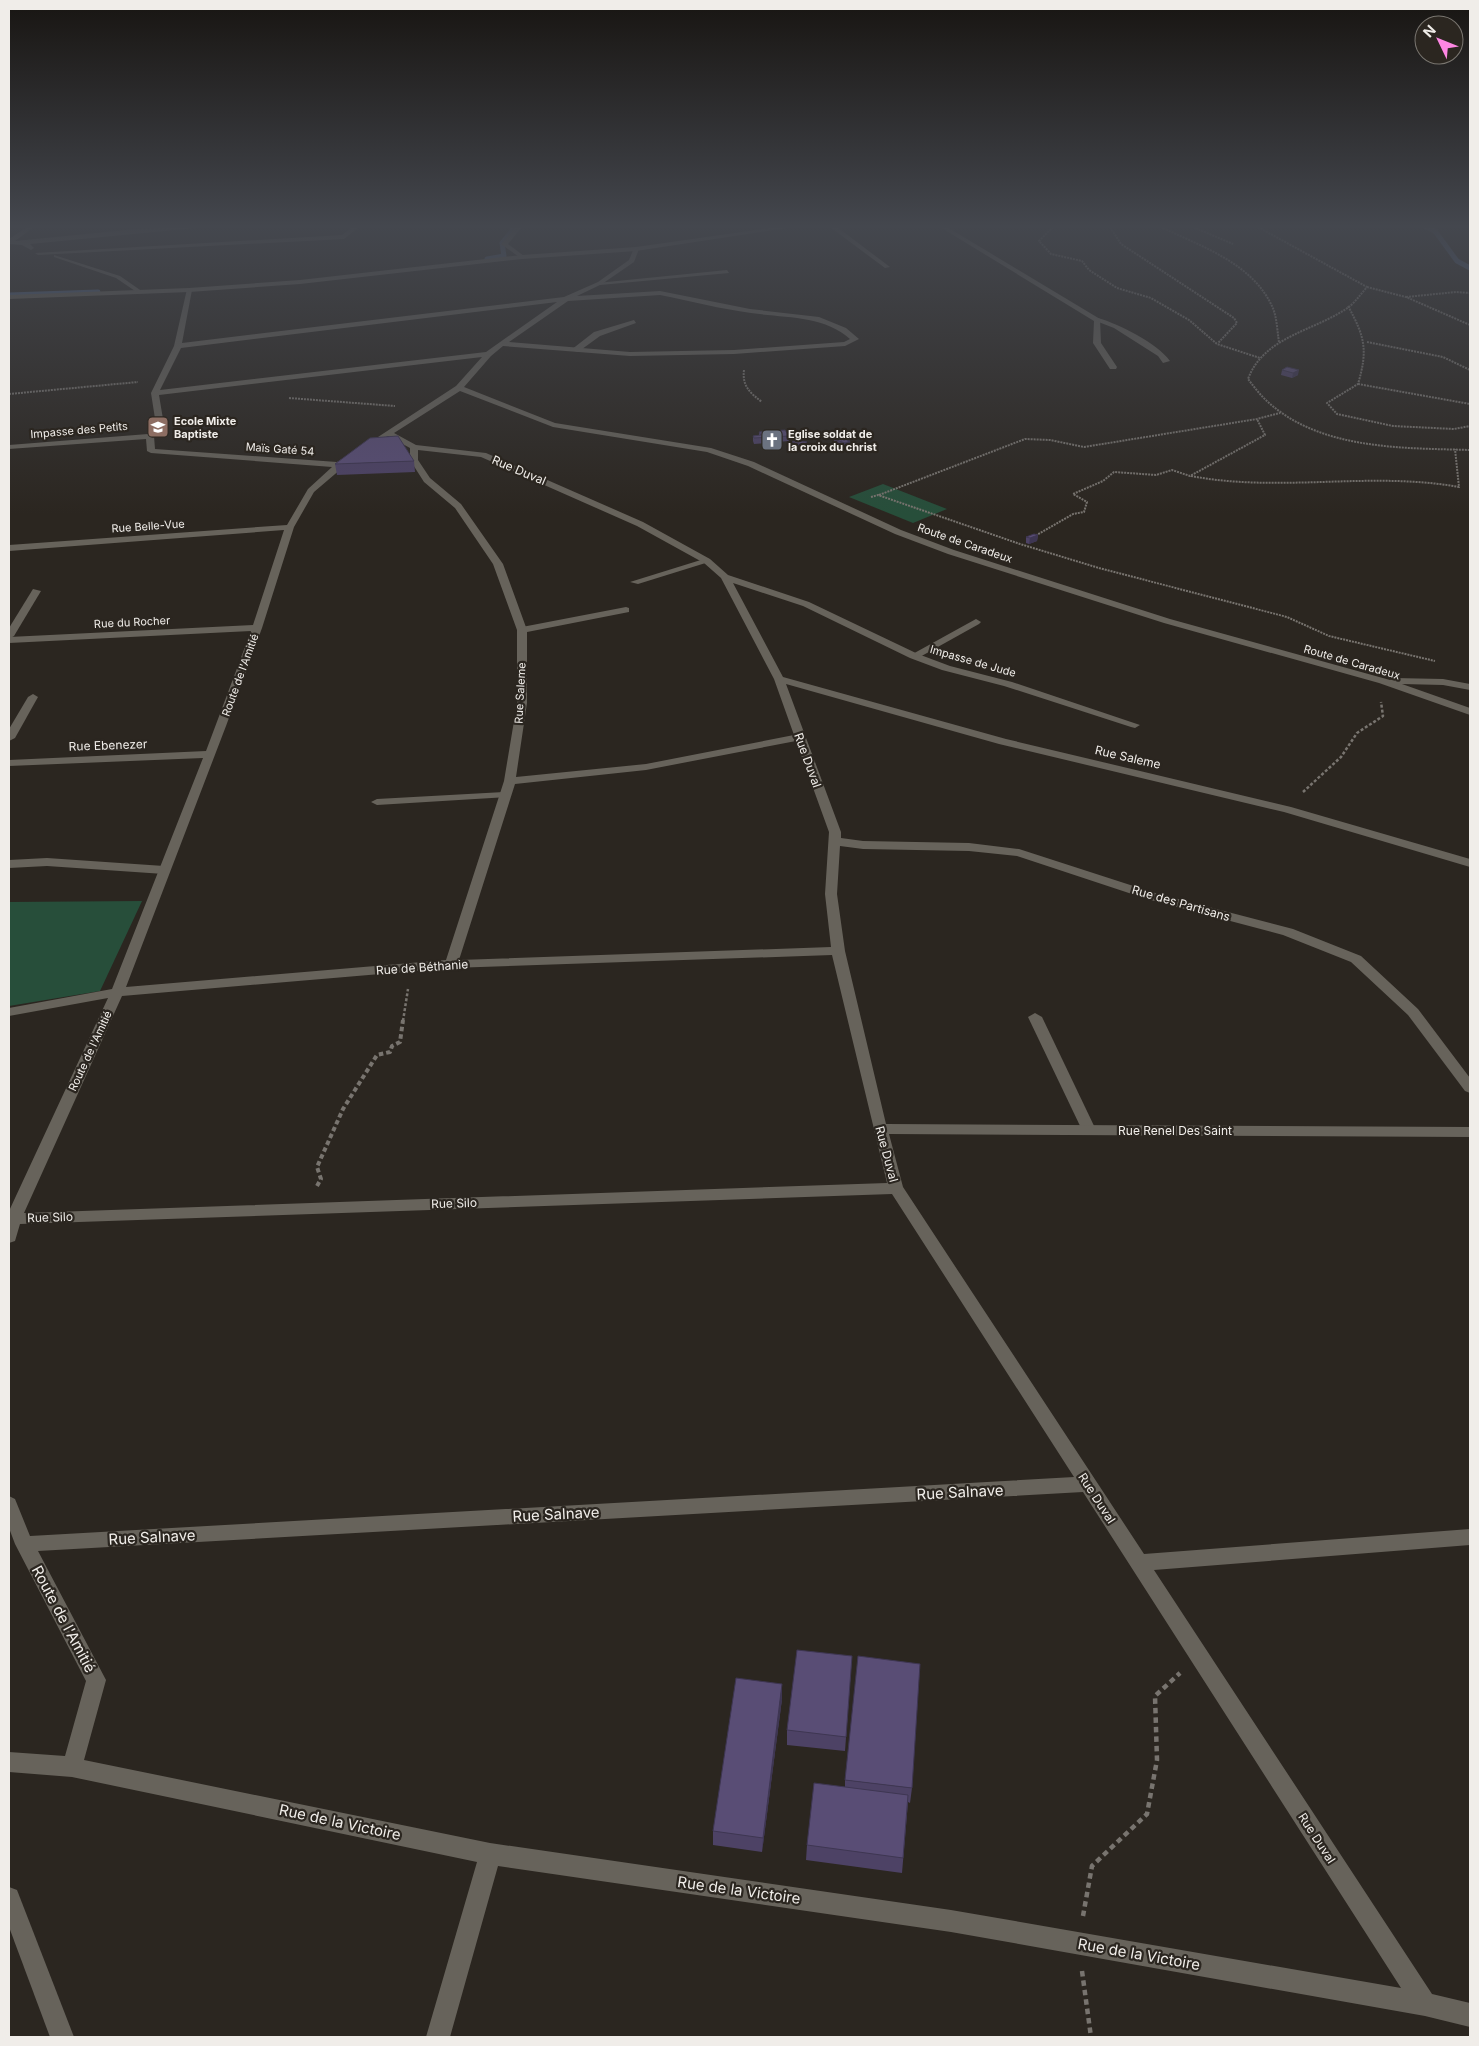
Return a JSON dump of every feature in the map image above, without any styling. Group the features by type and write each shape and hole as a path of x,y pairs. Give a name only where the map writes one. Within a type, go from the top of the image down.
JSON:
{"street":[{"path":"150,436 160,425 155,393 178,346 183,322"},
{"path":"178,346 381,322"},
{"name":"Route de l'Amitié","path":"9,1237 13,1219 117,992 257,628 290,527 311,491 339,465 425,408 459,388 488,354 532,322"},
{"path":"575,350 597,334 633,322"},
{"path":"501,344 630,354 747,352 846,344 855,340 844,329 828,322"},
{"path":"1098,322 1096,342 1113,367"},
{"path":"1105,322 1116,326 1161,354 1166,361"},
{"path":"155,393 488,354"},
{"name":"Route de Caradeux","path":"459,388 553,425 599,434 708,450 751,464 836,504 933,545 1167,621 1383,681 1470,712"},
{"name":"Rue Duval","path":"388,433 414,447 483,454 640,524 707,561 725,577 779,679 835,832 831,894 838,951 880,1129 896,1188 1425,2004"},
{"name":"Impasse des Petits","path":"9,447 150,436"},
{"name":"Maïs Gaté 54","path":"150,436 151,451 339,465"},
{"name":"Rue Saleme","path":"414,447 414,460 427,480 458,506 498,564 522,630 522,703 510,780 452,964"},
{"name":"Rue Belle-Vue","path":"9,548 290,527"},
{"path":"635,582 707,561"},
{"name":"Impasse de Jude","path":"725,577 806,604 914,656 946,668 1008,684 1135,725"},
{"path":"9,636 36,591"},
{"path":"522,630 626,610"},
{"path":"914,656 976,622"},
{"name":"Rue du Rocher","path":"9,640 257,628"},
{"name":"Rue Saleme","path":"779,679 1003,742 1287,809 1470,864"},
{"path":"1383,681 1442,682 1470,687"},
{"path":"9,738 33,697"},
{"path":"510,780 646,767 800,737"},
{"name":"Rue Ebenezer","path":"9,763 209,754"},
{"path":"377,802 504,795"},
{"name":"Rue des Partisans","path":"833,841 863,845 969,847 1019,853 1151,896 1288,932 1314,942 1356,959 1412,1012 1470,1088"},
{"path":"9,864 48,862 164,870"},
{"name":"Rue de Béthanie","path":"9,1012 117,992 452,964 838,951"},
{"path":"1034,1017 1089,1130"},
{"name":"Rue Renel Des Saint","path":"880,1129 1470,1132"},
{"name":"Rue Silo","path":"13,1219 896,1188"},
{"name":"Rue Salnave","path":"24,1544 1088,1484"},
{"name":"Route de l'Amitié","path":"9,1504 24,1544 96,1680 72,1766"},
{"path":"1139,1563 1470,1537"},
{"name":"Rue de la Victoire","path":"9,1762 72,1766 490,1854 951,1921 1425,2004 1470,2015"},
{"path":"438,2037 490,1854"},
{"path":"9,1898 62,2037"}],"path":[{"path":"1192,322 1217,344 1260,358"},
{"path":"1217,344 1237,322"},
{"path":"1275,322 1279,342"},
{"path":"1316,322 1279,342 1260,358 1249,371 1248,379 1260,397 1280,413 1315,430 1345,440 1416,448 1470,450"},
{"path":"1356,322 1366,342 1364,364 1358,384"},
{"path":"1366,342 1443,357 1470,370"},
{"path":"747,352 742,380 745,388 762,402"},
{"path":"303,377 277,388 285,397 297,400 425,408"},
{"path":"9,394 161,380"},
{"path":"1470,404 1358,384 1327,403 1337,414 1393,426 1454,428 1470,426"},
{"path":"836,504 878,495 1026,439 1050,440 1084,447 1257,419 1280,413"},
{"path":"1190,476 1265,435 1257,419"},
{"path":"1020,544 1073,514 1084,512 1087,502 1073,494 1103,481 1114,472 1156,475 1172,470 1208,480 1254,483 1405,480 1459,487 1456,449"},
{"path":"878,495 1020,544 1099,568 1287,617 1329,636 1444,662"},
{"path":"1287,809 1317,777 1342,757 1357,733 1383,716 1380,696 1383,681"},
{"path":"304,1208 321,1179 316,1167 324,1156 332,1130 348,1100 377,1055 390,1052 392,1046 400,1042 408,990 424,967"},
{"path":"1091,2037 1079,1944 1092,1866 1146,1814 1157,1760 1155,1696 1199,1655"}],"green space":[{"path":"883,484 947,509 913,523 849,497"},
{"path":"142,901 100,991 9,1006 9,902"}],"building":[{"path":"1287,367 1299,370 1293,373 1282,370"},
{"path":"785,430 789,436 754,438 753,436 761,435 759,432"},
{"path":"398,436 414,461 335,464 370,438"},
{"path":"839,437 850,441 845,443 834,439"},
{"path":"796,440 807,442 803,445 792,442"},
{"path":"1034,534 1038,535 1030,538 1026,537"},
{"path":"797,1650 852,1656 846,1737 787,1730"},
{"path":"858,1656 920,1664 912,1788 845,1780"},
{"path":"736,1678 782,1684 763,1838 713,1831"},
{"path":"814,1783 908,1795 903,1858 807,1845"}],"place":[{"name":"Ecole Mixte Baptiste","path":"158,427"},
{"name":"Eglise soldat de la croix du christ","path":"772,440"}]}
